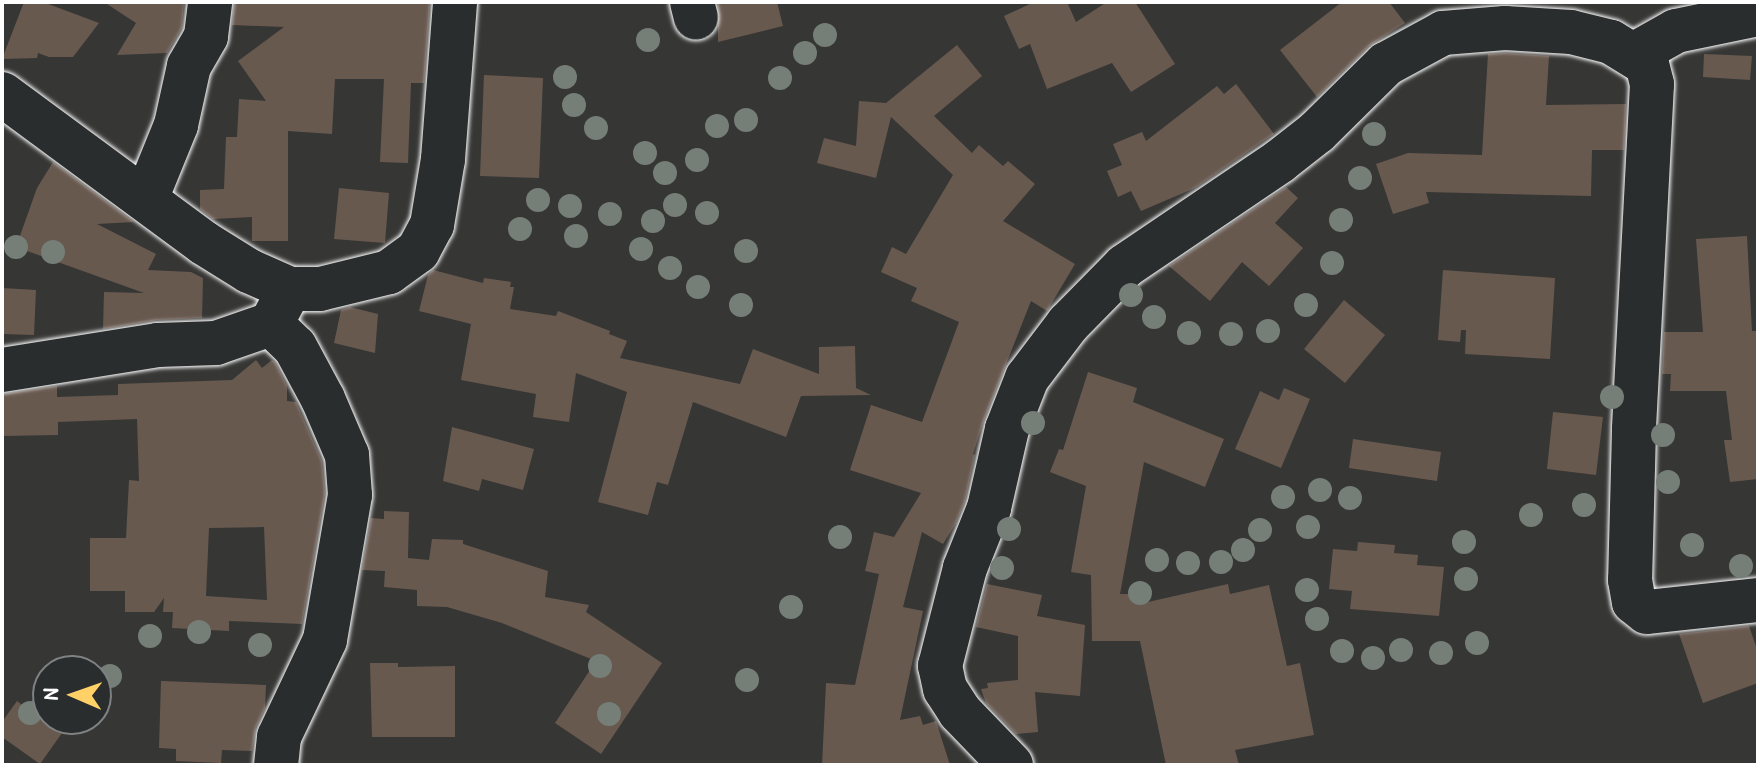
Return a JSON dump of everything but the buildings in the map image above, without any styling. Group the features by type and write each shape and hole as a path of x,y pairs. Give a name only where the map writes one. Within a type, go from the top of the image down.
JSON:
{"street":[{"path":"146,199 176,125 189,66 206,36 210,2"},
{"path":"2,370 158,345 216,343 280,306 320,289 389,272 418,251 432,225 443,159 455,2"},
{"path":"1635,54 1676,31 1758,14"},
{"path":"1011,765 960,712 945,689 940,666 965,568 989,508 1007,429 1027,378 1068,324 1125,266 1317,132 1386,64 1443,33 1505,28 1571,32 1611,42 1647,64 1652,84 1634,430 1630,580 1634,602 1647,612 1758,600"},
{"path":"2,94 249,271 280,306 295,347 323,399 347,455 350,495 325,640 279,737 276,765"}]}
